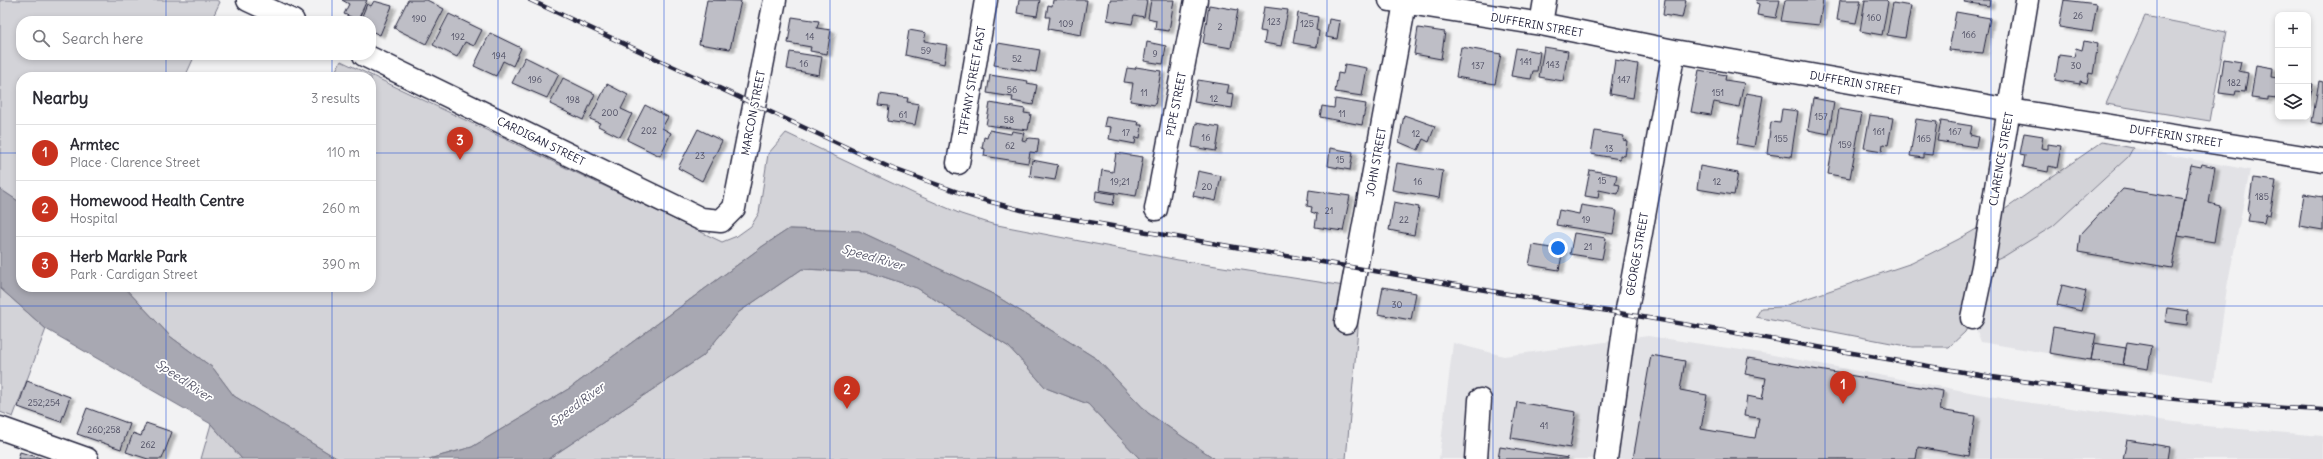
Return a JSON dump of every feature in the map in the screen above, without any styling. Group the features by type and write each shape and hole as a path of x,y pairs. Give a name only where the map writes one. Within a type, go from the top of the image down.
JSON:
{"street":[{"path":"248,0 282,16"},
{"name":"MARCON STREET","path":"721,221 734,208 775,0"},
{"name":"TIFFANY STREET EAST","path":"958,163 986,0"},
{"name":"PIPE STREET","path":"1156,209 1196,0"},
{"path":"1541,24 1545,0"},
{"name":"CLARENCE STREET","path":"1972,318 2010,110 2027,0"},
{"name":"DUFFERIN STREET","path":"1398,1 1541,24 1674,51 2010,110 2323,160"},
{"name":"JOHN STREET","path":"1346,322 1398,1"},
{"name":"GEORGE STREET","path":"1606,459 1627,309 1674,51"},
{"name":"CARDIGAN STREET","path":"374,60 701,219 721,221"},
{"path":"1476,459 1480,400"},
{"path":"0,428 87,459"}],"shaded area":[{"path":"0,0 216,0 220,2 213,16 16,16 16,60 193,60 187,72 16,72 16,200 0,189"},
{"path":"2145,16 2226,32 2210,121 2106,104"},
{"path":"341,61 364,72 335,72"},
{"path":"376,78 722,242 737,236 751,226 759,213 768,154 786,133 915,194 961,214 992,224 1178,260 1357,288 1358,329 1346,459 1215,459 1148,413 1097,359 993,294 859,231 789,229 763,246 570,388 472,447 429,459 338,459 234,396 213,368 171,337 129,292 376,292"},
{"path":"2102,142 2133,148 2128,157 2053,226 2003,257 1983,266 1972,318 1965,332 1949,347 1912,347 1756,317 1761,308 1781,307 1912,263 1978,228"},
{"path":"2133,148 2250,170 2227,287 2214,381 1981,342 1972,318 1983,266 2086,196 2128,157"},
{"path":"802,269 869,272 917,288 1009,347 1046,388 1088,404 1140,459 548,459 703,356 739,312"},
{"path":"0,288 46,329 13,417 0,412"},
{"path":"1648,336 1768,354 2017,401 2205,426 2323,436 2323,459 1439,459 1453,343 1504,356"},
{"path":"211,424 242,459 201,459"}],"water":[{"name":"Speed River","path":"0,189 16,200 16,292 129,292 171,337 213,368 234,396 338,459 242,459 211,424 46,329 0,288"},
{"name":"Speed River","path":"789,229 859,231 993,294 1097,359 1148,413 1215,459 1140,459 1088,404 1046,388 1009,347 917,288 869,272 802,269 739,312 703,356 548,459 429,459 472,447 570,388 763,246"}],"building":[{"path":"342,0 367,0 360,16 349,16 344,14 349,4"},
{"path":"408,0 427,0 444,9 426,44 394,28"},
{"path":"707,0 741,1 730,49 699,44"},
{"path":"1019,0 1040,0 1037,16 1017,13"},
{"path":"1053,0 1087,0 1081,35 1048,29 1050,17 1046,17 1048,5 1052,6"},
{"path":"1110,0 1147,0 1144,17 1134,15 1132,24 1107,20"},
{"path":"1151,0 1174,0 1169,31 1155,29 1156,20 1148,18"},
{"path":"1665,0 1686,0 1682,18 1663,15"},
{"path":"1757,0 1780,0 1776,18 1757,15 1759,4 1756,3"},
{"path":"1785,0 1823,0 1819,25 1781,21"},
{"path":"1840,0 1861,0 1856,23 1837,20"},
{"path":"1865,0 1886,0 1888,2 1882,35 1860,31"},
{"path":"1965,0 1990,0 1989,6 1964,2"},
{"path":"2064,0 2097,4 2092,32 2059,27"},
{"path":"374,1 392,6 380,35 376,33 376,16 362,16 367,4 371,6"},
{"path":"1893,3 1911,6 1905,38 1887,35"},
{"path":"1209,5 1238,10 1231,48 1203,43"},
{"path":"1264,7 1288,10 1281,46 1264,43 1266,32 1260,31"},
{"path":"1956,12 1990,18 1983,53 1949,50"},
{"path":"1298,13 1318,17 1316,30 1319,31 1317,47 1293,43"},
{"path":"449,14 482,30 474,46 465,42 457,57 433,45"},
{"path":"792,17 819,21 817,28 831,30 827,54 810,51 811,47 788,43"},
{"path":"1329,19 1340,21 1337,39 1326,37"},
{"path":"1418,28 1445,32 1441,59 1414,54"},
{"path":"909,30 926,33 924,41 947,45 944,64 905,55"},
{"path":"490,33 521,48 513,66 503,61 496,76 474,66"},
{"path":"2084,41 2098,44 2093,74 2089,73 2087,83 2080,81 2080,84 2055,80 2059,55 2074,57 2076,48 2082,50"},
{"path":"1147,42 1166,46 1163,64 1144,61"},
{"path":"998,43 1040,50 1036,72 994,65"},
{"path":"1461,47 1501,54 1495,84 1456,77"},
{"path":"1544,47 1568,51 1563,81 1539,77"},
{"path":"1516,48 1540,52 1537,71 1533,71 1531,79 1511,76"},
{"path":"790,52 822,57 819,75 787,69"},
{"path":"525,57 559,74 547,98 512,83"},
{"path":"2224,59 2241,62 2239,71 2248,73 2245,92 2236,91 2235,95 2219,93"},
{"path":"1615,60 1638,64 1633,98 1610,94"},
{"path":"1345,64 1367,68 1362,96 1335,92 1338,73 1343,74"},
{"path":"2256,65 2273,68 2272,77 2275,78 2275,98 2268,97 2268,100 2251,98"},
{"path":"1136,67 1161,71 1155,105 1130,101 1133,83 1124,82 1127,68 1135,69"},
{"path":"1699,70 1726,75 1725,80 1744,83 1739,107 1714,102 1711,115 1691,112"},
{"path":"990,75 1028,81 1027,83 1037,85 1033,105 1012,101 1013,97 987,93"},
{"path":"563,78 595,94 583,120 550,104"},
{"path":"1198,80 1229,85 1227,93 1234,94 1232,108 1194,102"},
{"path":"2319,81 2323,82 2323,124 2312,122"},
{"path":"607,84 628,95 621,109 632,114 620,137 598,126 600,123 590,119"},
{"path":"2311,84 2313,84 2311,94"},
{"path":"1746,93 1763,96 1754,147 1737,144"},
{"path":"880,94 908,98 907,102 919,104 915,125 887,121 889,106 878,105"},
{"path":"1813,98 1834,102 1829,134 1808,130"},
{"path":"1335,99 1366,104 1362,125 1320,117 1322,106 1334,108"},
{"path":"990,103 1025,109 1024,113 1031,114 1028,130 986,125"},
{"path":"645,105 668,117 662,128 671,133 660,156 627,140"},
{"path":"1782,109 1798,111 1791,157 1767,154 1771,122 1780,123"},
{"path":"1839,109 1862,113 1850,178 1828,174"},
{"path":"1404,115 1435,126 1429,142 1423,139 1418,150 1399,142"},
{"path":"1870,115 1893,118 1888,145 1883,144 1882,151 1864,148"},
{"path":"1106,117 1139,122 1138,125 1142,125 1140,138 1136,137 1135,144 1109,139 1111,127 1104,126"},
{"path":"1916,119 1937,122 1932,155 1923,154 1923,158 1910,156"},
{"path":"1941,121 1972,126 1970,135 1978,137 1976,147 1937,141"},
{"path":"1196,123 1220,127 1216,151 1192,147"},
{"path":"698,129 722,141 702,181 678,168"},
{"path":"989,130 1011,134 1012,131 1024,133 1022,140 1026,141 1030,138 1039,139 1037,153 1030,152 1028,163 984,156 985,149 982,148 984,137 987,138"},
{"path":"1595,131 1624,136 1623,140 1627,141 1625,156 1620,155 1620,159 1591,154"},
{"path":"2024,133 2043,136 2041,148 2048,149 2048,144 2061,146 2057,168 2049,166 2048,172 2023,167 2025,155 2020,154"},
{"path":"1330,148 1353,152 1350,170 1328,166"},
{"path":"1116,153 1143,157 1136,196 1099,190 1102,170 1113,172"},
{"path":"1032,160 1058,165 1055,180 1030,176"},
{"path":"1397,163 1443,171 1439,198 1392,190"},
{"path":"2202,164 2215,167 2209,203 2220,206 2214,242 2178,236 2191,165 2201,167"},
{"path":"1700,166 1738,173 1734,195 1697,189"},
{"path":"1590,170 1617,175 1615,184 1620,185 1618,194 1599,190 1598,198 1585,196"},
{"path":"1198,171 1221,176 1216,201 1193,196"},
{"path":"2253,178 2276,181 2270,215 2266,214 2264,223 2248,221"},
{"path":"2123,189 2185,199 2172,268 2078,252 2080,235"},
{"path":"1309,190 1350,196 1343,231 1315,227 1317,214 1311,212 1312,207 1307,206"},
{"path":"1096,191 1115,194 1113,205 1095,202"},
{"path":"2304,194 2323,197 2323,230 2299,226"},
{"path":"1394,202 1419,207 1414,235 1389,230"},
{"path":"1581,205 1617,211 1613,234 1556,225 1559,210 1579,214"},
{"path":"1574,233 1606,238 1602,259 1570,254"},
{"path":"1533,245 1563,250 1559,270 1529,265"},
{"path":"2062,285 2086,291 2081,311 2057,305"},
{"path":"1383,287 1416,293 1411,320 1378,314"},
{"path":"2167,308 2188,311 2187,325 2165,322"},
{"path":"2053,327 2096,334 2091,360 2049,353"},
{"path":"2127,342 2152,346 2148,369 2123,365"},
{"path":"2094,343 2126,348 2123,365 2091,360"},
{"path":"1651,355 1685,361 1680,390 1707,395 1701,429 1755,438 1759,418 1744,416 1747,396 1762,399 1766,378 1745,374 1748,358 1943,391 1940,410 1975,416 1969,456 1918,447 1916,459 1633,459"},
{"path":"27,381 70,397 61,422 18,407"},
{"path":"1517,402 1576,412 1570,448 1511,438"},
{"path":"87,408 130,424 121,449 77,434"},
{"path":"146,423 172,432 162,459 148,459 126,452 133,433 141,436"},
{"path":"2127,440 2170,447 2168,459 2123,459"},
{"path":"1500,447 1568,458 1568,459 1498,459"},
{"path":"20,452 44,459 18,459"}],"railway":[{"path":"530,0 891,168 969,196 1025,211 1992,377 2157,397 2240,405 2323,410"}],"place":[{"name":"Herb Markle Park","path":"460,160"},
{"name":"Armtec","path":"1843,404"},
{"name":"Homewood Health Centre","path":"847,409"}]}
